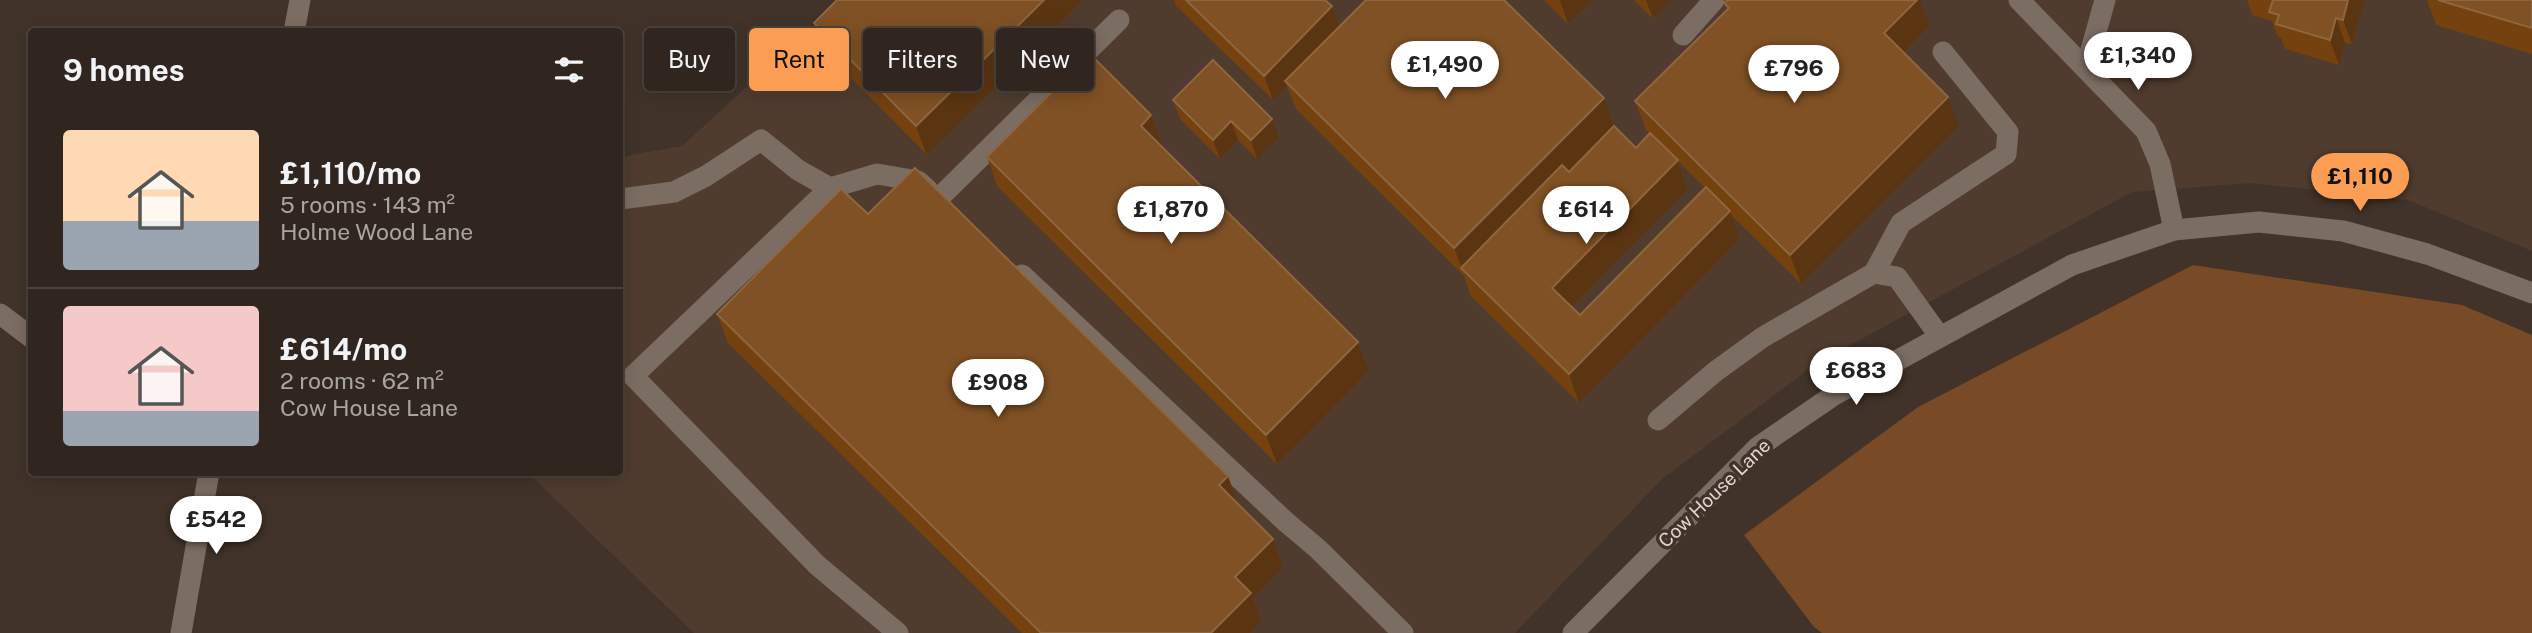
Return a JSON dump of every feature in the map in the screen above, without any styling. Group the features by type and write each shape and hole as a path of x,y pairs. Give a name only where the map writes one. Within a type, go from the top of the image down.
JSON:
{"street":[{"path":"295,28 300,0"},
{"path":"1683,35 1714,0"},
{"path":"2019,0 2147,131 2161,164 2174,230"},
{"path":"2085,68 2105,0"},
{"path":"938,199 1119,20"},
{"path":"1658,420 1716,371 1763,337 1874,273 1900,223 2006,154 2008,132 1943,52"},
{"path":"623,199 674,192 706,176 761,140 798,170 830,188"},
{"path":"898,633 817,565 633,376 830,188 877,174 918,181 957,215"},
{"name":"Cow House Lane","path":"1573,633 1758,447 1834,395 2072,265 2174,230 2259,222 2343,230 2427,254 2532,293"},
{"path":"1006,259 1318,549 1403,633"},
{"path":"1874,273 1897,277 1941,337"},
{"path":"0,314 28,335"},
{"path":"181,633 208,476"}],"shaded area":[{"path":"841,0 2532,0 2532,251 2408,200 2250,183 2132,192 1817,363 1662,479 1515,633 694,633 531,476 623,476 623,156 682,146 749,84 749,91 849,91 849,28 811,28"},
{"path":"2193,265 2462,305 2532,335 2532,633 1822,633 1814,627 1744,535 1918,407"}],"building":[{"path":"837,0 1044,0 1016,28 996,28 996,47 982,61 982,28 863,28 863,72 849,58 849,28 819,28 814,23"},
{"path":"1186,0 1325,0 1332,6 1264,76"},
{"path":"1366,0 1504,0 1604,98 1454,248 1285,81"},
{"path":"1728,0 1917,0 1884,33 1948,97 1790,255 1635,101 1729,8 1724,3"},
{"path":"2273,0 2348,0 2343,20 2336,18 2330,40 2276,24 2279,15 2269,12"},
{"path":"2438,0 2532,0 2532,28"},
{"path":"1094,58 1151,115 1141,126 1358,342 1266,435 987,157 1053,91 1094,91"},
{"path":"1213,60 1272,119 1251,140 1231,121 1213,140 1173,100"},
{"path":"881,91 952,91 916,126"},
{"path":"1614,126 1636,148 1650,133 1678,160 1552,288 1580,315 1706,187 1730,211 1569,374 1461,268 1562,165 1569,172"},
{"path":"915,168 1228,476 1219,485 1273,539 1235,577 1251,593 1211,633 1041,633 717,314 841,189 868,214"}]}
